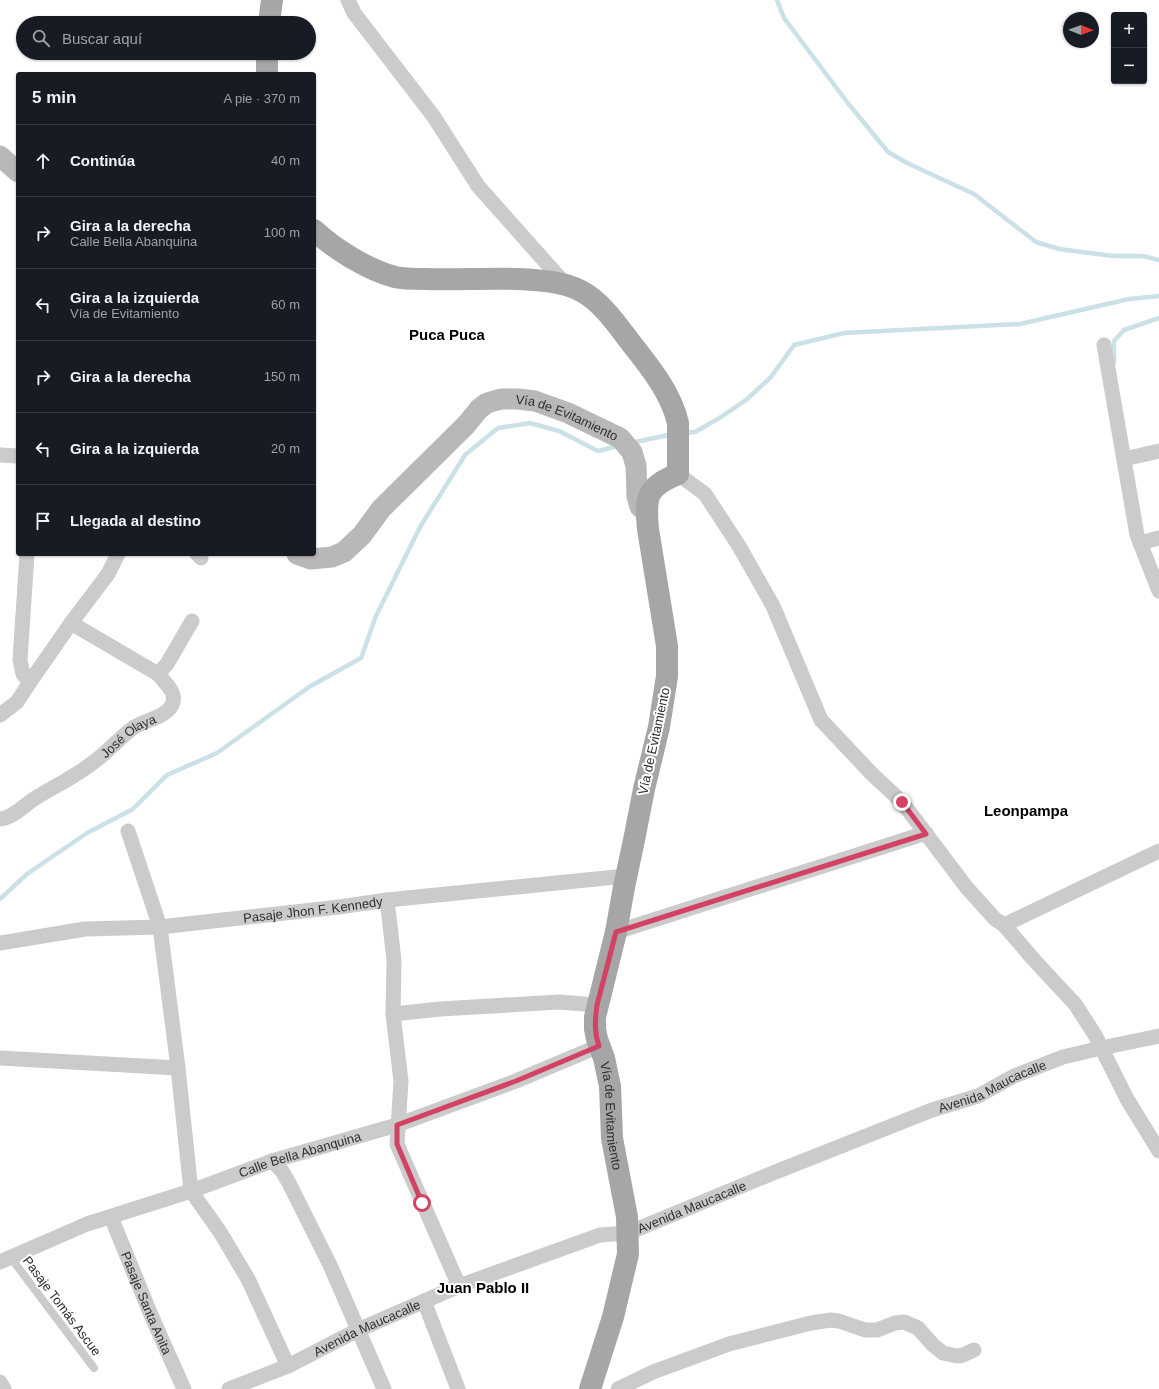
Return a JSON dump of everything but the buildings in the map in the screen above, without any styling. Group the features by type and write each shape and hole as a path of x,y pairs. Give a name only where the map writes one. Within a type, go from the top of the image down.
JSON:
{"main road":[{"path":"270,16 272,0"},
{"path":"267,60 267,72"},
{"path":"0,156 16,170"},
{"path":"316,232 338,249 361,262 380,272 396,277 530,280 580,290 598,304 648,364 666,392 673,406 678,424 678,474 660,482 648,498 646,511"},
{"name":"Vía de Evitamiento","path":"303,556 311,559 332,557 344,552 362,535 381,509 466,425 479,409 487,403 501,399 535,401 568,413 626,445 636,466 637,496 640,506 646,511 667,646 667,676 659,727 644,789 616,932 597,1005 595,1029 608,1072 612,1138 627,1217 628,1254 594,1387"}],"street":[{"path":"348,0 354,13 434,117 478,186 566,286"},
{"path":"1104,345 1137,535 1159,591"},
{"path":"1124,459 1159,451"},
{"path":"0,455 16,456"},
{"path":"678,474 705,494 743,552 773,606 821,720 872,774 902,802 968,888 990,914 1004,925 1075,1004 1086,1020 1127,1099 1159,1151"},
{"path":"1140,543 1159,538"},
{"path":"27,556 20,660 23,674 30,682"},
{"path":"0,715 17,702 71,623 108,574 117,556"},
{"path":"71,623 158,674 167,664 192,621"},
{"name":"José Olaya","path":"0,819 17,812 32,800 77,775 134,728 166,712 171,706 174,698 172,691 158,674"},
{"path":"128,831 160,927 178,1068 191,1191 220,1232 248,1279 288,1366"},
{"path":"616,932 926,834"},
{"path":"1004,925 1159,850"},
{"name":"Pasaje Jhon F. Kennedy","path":"0,943 85,929 160,927 339,907 387,900 626,876"},
{"path":"387,900 394,960 392,1014 401,1081 397,1125 397,1144 458,1286"},
{"path":"392,1014 559,1002 597,1005"},
{"name":"Avenida Maucacalle","path":"229,1389 288,1366 358,1330 458,1286 600,1235 628,1234 773,1173 932,1110 978,1096 1014,1076 1063,1057 1159,1036"},
{"name":"Calle Bella Abanquina","path":"5,1260 87,1224 191,1191 272,1161 397,1125 516,1081 599,1046"},
{"path":"0,1058 178,1068"},
{"path":"272,1161 282,1171 289,1183 330,1265 384,1389"},
{"name":"Pasaje Santa Anita","path":"110,1217 184,1389"},
{"path":"424,1301 458,1389"},
{"path":"618,1389 653,1372 729,1344 811,1323 831,1320 839,1321 865,1330 878,1330 895,1323 904,1322 918,1328 933,1345 943,1353 957,1356 974,1350"},
{"path":"0,1382 4,1389"}],"lane":[{"name":"Pasaje Tomás Ascue","path":"5,1260 94,1368"}],"waterway":[{"path":"777,0 784,18 847,102 888,152 907,163 974,194 1036,242 1059,249 1113,256 1143,256 1159,260"},
{"path":"684,433 695,432 746,400 771,377 794,345 844,333 1020,324 1129,299 1159,296"},
{"path":"1114,363 1114,341 1124,330 1159,318"},
{"path":"0,899 27,874 87,833 133,809 167,775 217,753 309,687 361,658 376,616 420,527 465,455 498,428 530,423 559,431 598,451 618,446"},
{"path":"631,443 673,434"}],"district":[{"name":"Puca Puca","path":"447,334"},
{"name":"Leonpampa","path":"1026,810"},
{"name":"Juan Pablo II","path":"483,1287"}],"route":[{"path":"422,1203 397,1144 397,1125 516,1081 599,1046 596,1039 595,1017 616,932 926,834 902,802"}]}
